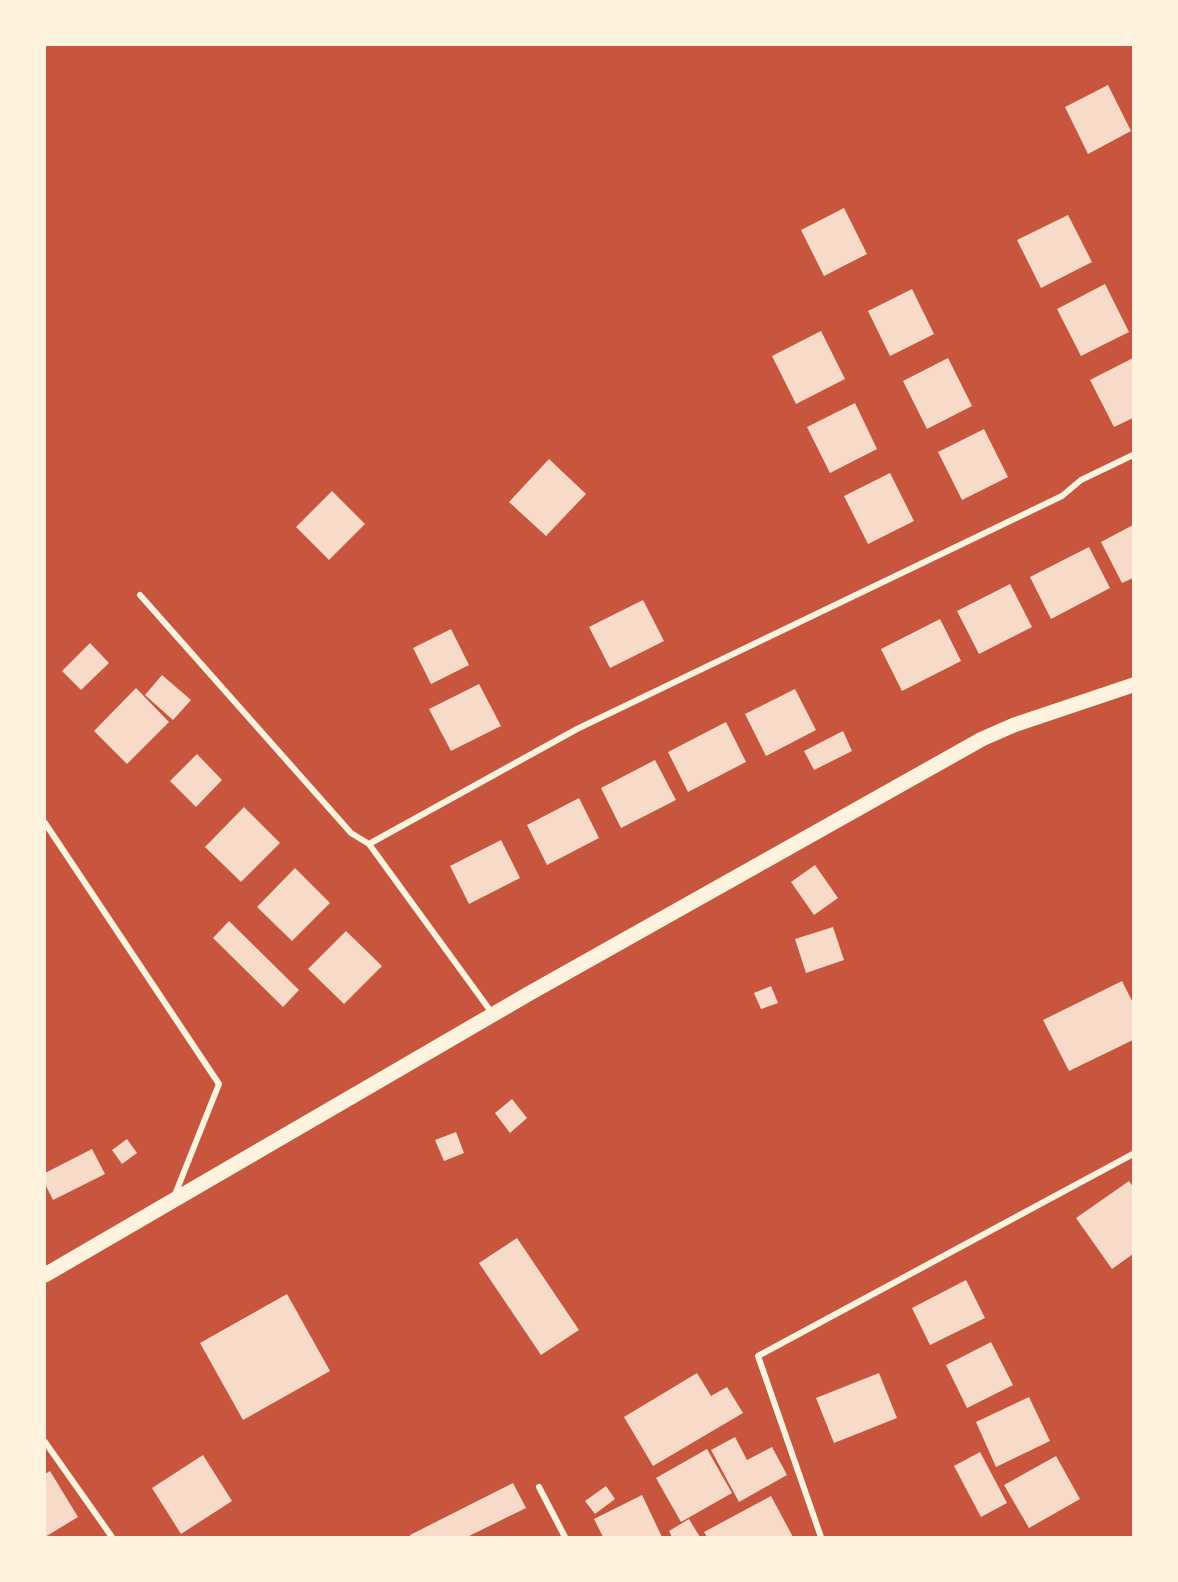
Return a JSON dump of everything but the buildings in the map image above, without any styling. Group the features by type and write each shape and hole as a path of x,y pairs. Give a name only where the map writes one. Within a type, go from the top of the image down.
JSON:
{"main road":[{"path":"45,1275 493,1015 982,739 1014,724 1133,686"}],"street":[{"path":"369,844 577,729 1062,496 1081,480 1133,455"},
{"path":"140,595 351,833 369,844 493,1015"},
{"path":"45,823 219,1084 172,1200"},
{"path":"821,1537 758,1356 1133,1154"},
{"path":"45,1442 112,1537"},
{"path":"539,1487 565,1537"}]}
